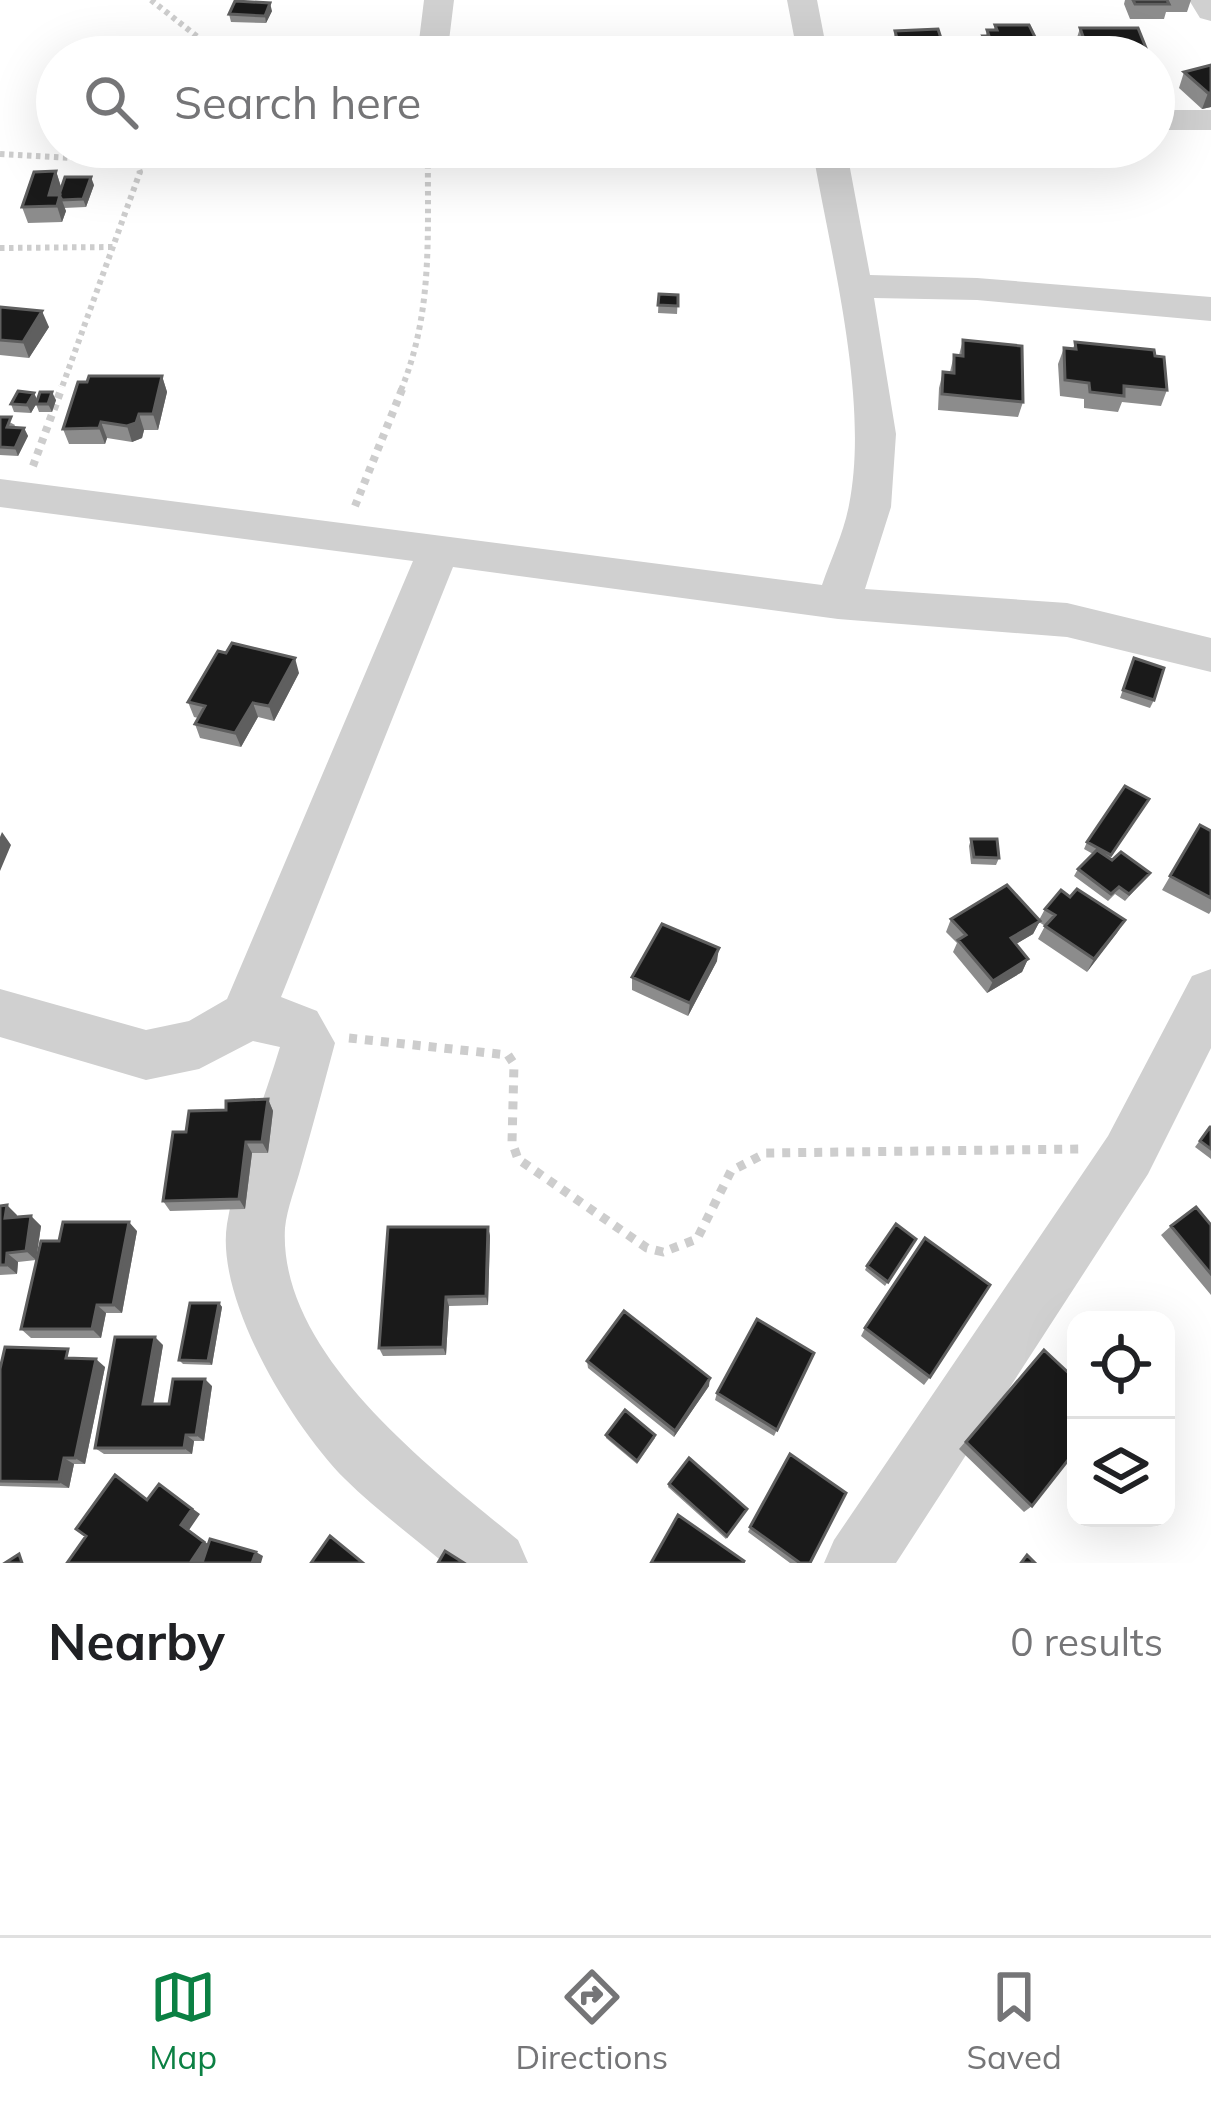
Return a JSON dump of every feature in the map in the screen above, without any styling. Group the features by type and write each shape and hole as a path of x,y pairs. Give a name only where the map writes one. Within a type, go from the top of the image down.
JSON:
{"street":[{"path":"435,36 440,0"},
{"path":"802,0 809,36"},
{"path":"1204,0 1211,12"},
{"path":"1175,120 1211,119"},
{"path":"833,168 871,381 875,470 870,507 838,603"},
{"path":"852,286 962,288 1211,309"},
{"path":"11,494 838,603 1067,620 1211,655"},
{"path":"0,1013 146,1055 199,1044 247,1016 438,552"},
{"path":"857,1563 1132,1148 1211,993"},
{"path":"247,1016 290,1023 306,1034 307,1052 254,1241 270,1307 310,1382 367,1455 495,1563"}],"path":[{"path":"151,0 196,36"},
{"path":"0,154 36,157"},
{"path":"11,494 115,247 138,168"},
{"path":"344,536 419,346 426,304 428,168"},
{"path":"0,248 115,247"},
{"path":"306,1034 508,1055 514,1064 512,1142 518,1160 646,1248 663,1252 697,1239 731,1171 766,1153 1132,1148"}],"building":[{"path":"1133,0 1167,0 1169,4 1135,4"},
{"path":"235,1 270,3 265,16 229,14"},
{"path":"995,25 1029,25 1034,36 989,36 987,30 997,30"},
{"path":"1080,28 1138,28 1141,36 1083,36"},
{"path":"938,29 940,36 896,36 895,31"},
{"path":"1211,65 1211,93 1208,93 1184,72"},
{"path":"56,171 49,195 60,195 57,206 22,207 34,172"},
{"path":"65,177 91,177 83,199 62,200 59,195"},
{"path":"659,294 678,295 678,306 658,305"},
{"path":"0,307 42,311 23,342 0,340"},
{"path":"963,340 1022,346 1023,402 942,394 943,372 954,373 954,355 963,356"},
{"path":"1075,342 1154,350 1155,356 1164,357 1167,390 1124,386 1124,396 1090,392 1089,383 1065,380 1064,348 1076,349"},
{"path":"89,376 162,376 153,414 139,414 136,423 127,426 101,422 99,428 63,429 78,382 87,382"},
{"path":"18,391 34,393 27,405 11,404"},
{"path":"40,392 52,392 48,404 36,404"},
{"path":"0,417 11,417 7,427 24,428 15,448 0,447"},
{"path":"232,643 295,658 269,706 253,703 235,733 195,724 205,706 188,702 218,651 226,653"},
{"path":"1134,658 1164,668 1154,700 1123,690"},
{"path":"1125,786 1149,799 1111,855 1087,842"},
{"path":"1200,825 1211,831 1211,898 1170,876"},
{"path":"971,839 997,839 999,858 974,857"},
{"path":"1097,850 1112,860 1121,852 1150,873 1129,894 1119,887 1111,894 1078,869"},
{"path":"1007,885 1040,921 1011,938 1028,959 993,981 958,940 966,935 951,919"},
{"path":"1077,889 1125,920 1094,959 1045,926 1055,915 1045,909 1061,890 1070,897"},
{"path":"662,924 719,948 690,1003 632,977"},
{"path":"268,1099 262,1142 246,1142 239,1199 163,1201 173,1132 186,1132 189,1111 226,1110 226,1101"},
{"path":"1211,1127 1211,1149 1200,1141"},
{"path":"7,1205 5,1218 31,1216 26,1251 7,1253 6,1265 0,1265 0,1206"},
{"path":"1196,1207 1211,1225 1211,1274 1171,1226"},
{"path":"63,1222 129,1222 113,1305 97,1305 92,1329 21,1329 41,1241 59,1241"},
{"path":"896,1224 916,1239 888,1282 867,1266"},
{"path":"388,1227 488,1227 486,1296 446,1297 443,1347 379,1348"},
{"path":"925,1238 990,1285 930,1377 865,1328"},
{"path":"190,1303 219,1303 208,1361 179,1360"},
{"path":"624,1311 710,1378 675,1431 587,1361"},
{"path":"757,1319 814,1353 777,1430 717,1393"},
{"path":"115,1337 155,1337 143,1404 169,1404 173,1379 205,1379 196,1435 186,1435 184,1448 95,1448"},
{"path":"5,1347 68,1349 66,1358 96,1359 75,1458 64,1458 59,1482 0,1481 0,1369"},
{"path":"1044,1350 1067,1372 1067,1461 1032,1506 966,1442"},
{"path":"625,1410 655,1435 637,1461 606,1435"},
{"path":"790,1454 846,1493 810,1563 800,1563 750,1527"},
{"path":"689,1458 747,1509 727,1536 669,1484"},
{"path":"115,1475 147,1500 159,1484 192,1509 181,1525 204,1542 190,1563 67,1563 86,1536 76,1529"},
{"path":"678,1515 744,1561 743,1563 651,1563"},
{"path":"330,1536 363,1563 311,1563"},
{"path":"210,1539 256,1552 252,1563 202,1563"},
{"path":"445,1551 464,1563 438,1563"}]}
